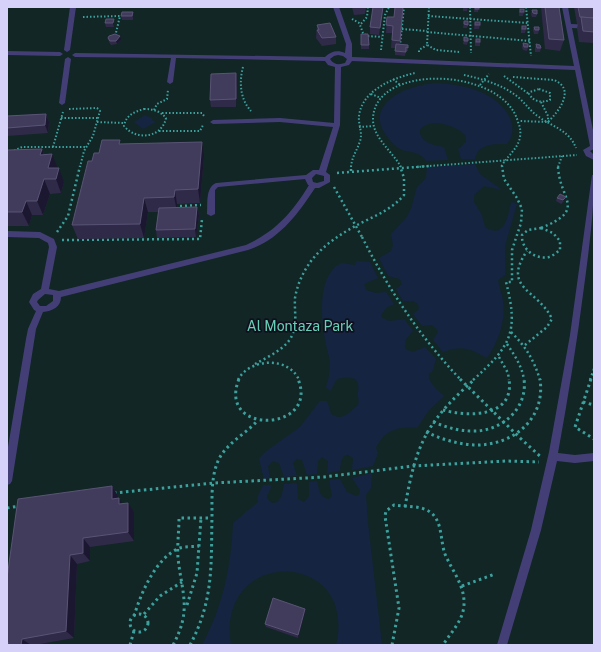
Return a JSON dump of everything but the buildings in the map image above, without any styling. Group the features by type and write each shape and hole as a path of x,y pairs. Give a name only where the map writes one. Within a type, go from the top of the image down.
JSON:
{"lane":[{"path":"67,50 73,7"},
{"path":"327,59 328,62 338,66 347,64 349,58 349,44 336,7"},
{"path":"565,7 593,146 586,150 588,154 594,158"},
{"path":"569,26 594,27"},
{"path":"7,53 60,54 67,50 73,50 75,55"},
{"path":"60,54 60,58 68,59 75,55 327,59 334,54 342,53 349,58 577,68"},
{"path":"170,82 174,56"},
{"path":"62,103 68,59"},
{"path":"313,185 325,184 325,175 338,125 338,66"},
{"path":"213,122 267,120 338,125"},
{"path":"211,214 208,205 212,188 216,185 308,176 312,173 325,175"},
{"path":"308,176 310,183 313,185"},
{"path":"502,645 525,570 552,460 573,335 594,177"},
{"path":"57,295 248,247 269,237 286,224 313,185"},
{"path":"7,234 40,235 50,239 53,247 45,291"},
{"path":"45,291 53,291 57,295 57,302 54,305 41,309 37,308 33,302 37,295 45,291"},
{"path":"7,481 31,334 41,309"},
{"path":"552,460 594,458"}],"path":[{"path":"368,7 367,17 361,24 362,34 382,37"},
{"path":"380,51 385,15 389,7"},
{"path":"404,7 400,48 404,48"},
{"path":"427,45 429,7"},
{"path":"427,45 439,50 471,53 470,7"},
{"path":"521,7 526,7 531,57 524,56"},
{"path":"71,17 120,16 115,38"},
{"path":"428,16 528,24"},
{"path":"351,18 361,24"},
{"path":"402,29 530,41"},
{"path":"419,56 419,50 427,45"},
{"path":"251,58 241,71 244,103 250,110 267,120"},
{"path":"351,171 352,157 360,140 361,109 371,94 381,85 393,79 416,72"},
{"path":"480,85 492,73"},
{"path":"498,73 511,80 529,94 532,99 541,102 550,100 551,98 550,93 543,90 535,89 529,94"},
{"path":"459,74 484,80 505,89 519,98 536,116 570,136 574,142 578,155"},
{"path":"503,74 523,79 549,78 562,84 564,104 560,111 548,122 520,121"},
{"path":"255,364 273,362 282,364 296,374 302,388 299,404 289,414 277,420 258,420 242,412 234,397 234,389 239,378 248,368 280,349 291,337 296,326 297,291 306,268 322,249 356,226 388,211 400,201 404,195 401,167 378,138 373,126 374,110 381,98 400,85 418,80 435,78 458,79 480,85 497,94 507,102 520,121 520,140 513,153 501,168 502,176 520,201 522,209 521,223 516,234 511,259 512,282 506,282 513,310 511,332 507,344 499,357 443,410 426,432 418,447 405,507"},
{"path":"393,79 400,85"},
{"path":"154,110 157,104 166,99 170,82"},
{"path":"501,91 505,89"},
{"path":"371,94 381,98"},
{"path":"541,102 548,116 548,122"},
{"path":"50,239 59,230 68,216 85,147 94,136 100,111 97,108 64,109 53,147"},
{"path":"144,109 161,112 202,113 205,115 203,128 200,131 159,131 143,136 132,134 125,130 123,123 127,116 134,112 144,109"},
{"path":"159,131 166,121 161,112"},
{"path":"61,118 98,118"},
{"path":"97,122 123,123"},
{"path":"360,127 373,126"},
{"path":"10,154 15,149 22,147 85,147"},
{"path":"552,460 520,438 432,349 396,301 377,268 356,226 325,175 351,171 401,167 588,154"},
{"path":"541,228 557,237 560,241 560,250 552,256 546,257 534,255 527,251 521,244 521,236 529,229 541,228 560,219 568,208 568,195 557,174 558,164 563,156"},
{"path":"50,239 200,239 208,205 180,206"},
{"path":"516,234 521,236"},
{"path":"525,345 535,336 547,329 552,319 547,308 527,292 519,282 518,265 527,251"},
{"path":"426,432 451,442 477,445 501,441 522,430 535,414 542,394 540,374 534,358 525,345 511,332"},
{"path":"433,422 455,430 478,431 499,425 514,413 523,396 525,378 519,360 507,344"},
{"path":"443,410 460,416 478,416 494,410 500,405 508,392 509,378 504,363 499,357"},
{"path":"594,369 575,427 594,439"},
{"path":"583,402 594,405"},
{"path":"190,645 204,619 211,587 212,518 215,469 222,453 228,446 249,430 258,420"},
{"path":"112,494 214,483 324,477 413,466 521,460 552,460"},
{"path":"392,645 398,620 399,608 385,516 386,511 394,505 422,509 434,516 438,523 445,556 462,586 464,596 463,614 460,623 443,645"},
{"path":"7,508 22,506"},
{"path":"187,605 182,582 178,549 180,518 212,518"},
{"path":"174,645 182,628 187,605 196,585 201,518"},
{"path":"130,645 134,631 130,624 150,576 178,549 199,546"},
{"path":"462,586 495,574"},
{"path":"134,616 144,614 160,596 182,582"},
{"path":"134,631 143,630 146,627 147,622 144,614"}],"green space":[{"name":"Al Montaza Park","path":"7,7 594,7 594,645 7,645"}],"water":[{"path":"438,83 469,88 489,96 497,102 504,109 511,122 511,138 507,144 497,144 483,147 475,159 461,159 458,149 466,142 466,136 462,132 450,126 436,123 424,126 420,130 420,134 428,143 444,147 448,160 426,161 423,157 416,153 397,147 385,133 380,121 381,111 397,94 410,88"},
{"path":"145,115 152,118 152,120 156,122 143,129 134,122"},
{"path":"475,164 480,174 502,190 484,186 474,195 474,202 482,215 485,227 497,231 501,229 506,220 511,203 513,202 517,204 505,246 505,275 498,280 504,309 502,324 495,345 487,358 470,350 461,348 443,352 433,340 438,332 437,329 432,325 422,326 413,314 419,309 418,304 413,301 403,301 396,289 402,284 400,279 388,276 379,258 391,251 393,245 391,234 406,218 411,209 417,187 426,178 427,167"},
{"path":"356,261 370,262 378,278 364,284 366,290 376,293 386,292 394,304 386,308 381,315 382,318 390,321 404,319 413,331 406,339 405,349 413,352 425,347 436,359 432,372 429,373 429,376 434,386 444,396 429,410 417,428 393,430 383,437 376,448 378,453 373,466 352,470 353,458 348,455 344,456 341,461 340,471 327,473 328,461 322,457 318,461 317,474 307,475 302,460 296,459 293,463 297,476 284,477 279,463 273,461 268,466 270,478 264,479 259,459 265,452 300,427 320,401 327,401 331,414 339,417 346,415 358,405 358,383 354,378 337,379 330,391 326,387 330,363 322,320 323,297 328,276 334,268 342,263 355,265"},
{"path":"372,473 371,488 366,495 382,645 336,645 337,613 327,590 309,576 286,572 263,576 244,589 232,612 231,645 202,645 221,601 225,586 233,523 258,502 257,498 263,485 272,485 267,496 270,501 275,503 280,499 284,484 297,483 298,499 304,502 309,496 309,482 317,481 321,495 329,499 332,496 329,480 340,479 347,492 356,496 359,495 360,490 352,478"}]}
